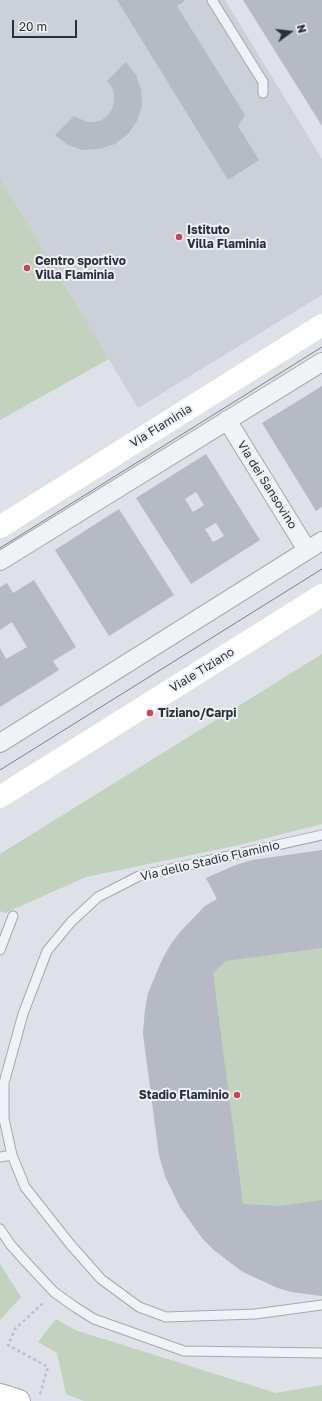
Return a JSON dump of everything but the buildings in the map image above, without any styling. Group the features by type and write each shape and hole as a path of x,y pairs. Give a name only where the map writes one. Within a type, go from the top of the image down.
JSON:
{"street":[{"name":"Via Flaminia","path":"0,527 322,325"},
{"path":"0,561 322,362"},
{"name":"Via dei Sansovino","path":"227,420 314,546"},
{"path":"0,743 314,546"},
{"name":"Viale Tiziano","path":"0,797 322,595"},
{"path":"0,1395 29,1398"}],"lane":[{"path":"212,0 263,82 263,93"},
{"name":"Via dello Stadio Flaminio","path":"12,1155 4,1119 2,1083 22,1014 47,951 71,922 98,897 139,876 322,835"},
{"path":"0,950 13,916"},
{"path":"0,1157 12,1155 25,1186 70,1244 101,1279 139,1307 166,1317 255,1314 322,1305"},
{"path":"0,1229 10,1244 54,1292 74,1307 94,1319 184,1351 322,1353"}],"path":[{"path":"29,1398 48,1366 8,1345 15,1329 31,1314"}],"shaded area":[{"name":"Istituto Villa Flaminia","path":"0,0 225,0 322,159 322,295 138,408 0,178"}],"green space":[{"name":"Centro sportivo Villa Flaminia","path":"0,178 109,359 0,420"},
{"path":"322,654 322,824 239,845 86,877 5,913 0,911 0,854"},
{"name":"Stadio Flaminio","path":"322,850 322,1296 292,1292 278,1288 243,1272 215,1251 202,1238 180,1207 165,1176 143,1034 148,993 162,960 171,944 181,931 205,906 217,899 206,878 236,865"},
{"path":"0,1264 21,1297 0,1320"},
{"path":"56,1319 75,1330 276,1393 322,1385 322,1401 84,1401 66,1394 57,1353 38,1342"}],"tram line":[{"path":"0,548 322,347"},
{"path":"0,770 322,569"}],"place":[{"name":"Istituto Villa Flaminia","path":"179,237"},
{"name":"Centro sportivo Villa Flaminia","path":"27,268"},
{"name":"Tiziano/Carpi","path":"150,713"},
{"name":"Stadio Flaminio","path":"237,1095"}]}
